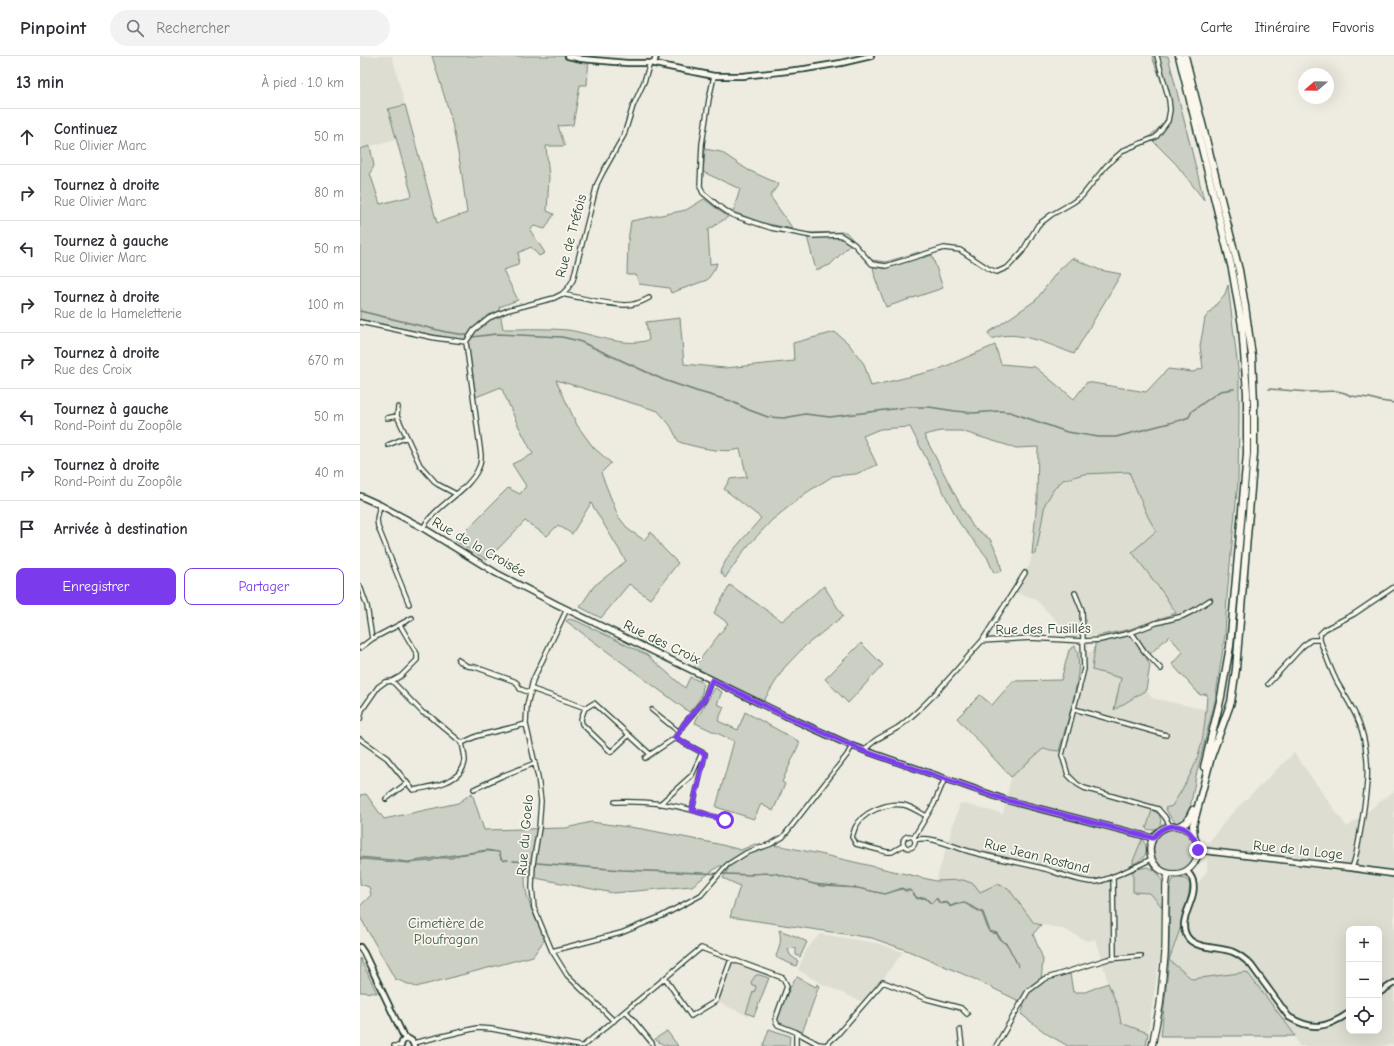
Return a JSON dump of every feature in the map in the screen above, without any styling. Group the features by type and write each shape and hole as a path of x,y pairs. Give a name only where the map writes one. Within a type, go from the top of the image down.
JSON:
{"highway":[{"path":"1179,56 1228,254 1237,297 1246,371 1248,412 1244,490 1227,666 1192,815 1187,822 1179,826"},
{"path":"1186,56 1239,270 1252,356 1254,403 1254,453 1234,687 1231,702 1211,757 1203,785 1193,825 1194,836"}],"main road":[{"name":"Rue de la Croisée","path":"360,496 423,528 496,573 567,609"},
{"name":"Rue des Croix","path":"567,609 786,716 864,751 1006,800 1153,838"},
{"path":"1179,826 1189,831 1194,836 1198,850 1196,862 1187,871 1176,875 1161,872 1151,859 1149,852 1150,845 1153,838 1163,828 1179,826"},
{"name":"Rue de la Loge","path":"1198,850 1394,874"},
{"path":"1152,1046 1160,1005 1166,954 1166,885 1168,874"}],"street":[{"path":"568,56 582,59 652,64 714,76 761,75 841,63 871,56"},
{"path":"652,64 656,56"},
{"path":"714,76 702,144 700,186 705,195 720,207 732,215 771,228 812,236 840,235 854,244 872,264 886,266 944,248 960,250 989,269 997,272 1008,267 1022,252 1038,225 1082,196 1106,166 1124,150 1156,137 1168,121 1170,110 1169,100 1157,56"},
{"name":"Rue de Tréfois","path":"466,342 474,330 488,318 508,310 554,298 562,294 568,288 573,280 597,184 624,135 633,106 652,64"},
{"path":"562,294 577,298 626,305 641,302 649,298"},
{"path":"360,322 434,338 466,342 481,455 480,466 473,478 433,514 423,528"},
{"path":"398,407 397,416 420,465 437,484 456,494"},
{"path":"387,418 397,416"},
{"path":"388,445 407,437"},
{"path":"380,505 377,519 378,527 409,604"},
{"path":"982,641 1025,573"},
{"path":"360,586 367,606 372,639"},
{"path":"1352,868 1366,796 1368,759 1365,741 1359,724 1348,699 1329,665 1320,640 1320,634 1325,629 1354,614 1394,587"},
{"path":"1075,593 1082,610 1084,669 1062,755 1068,775 1077,784 1084,788 1158,809 1170,826"},
{"name":"Rue des Fusillés","path":"864,751 868,746 897,728 912,716 931,698 982,641 1031,638 1083,641 1100,640 1130,633 1156,623 1183,616 1194,611 1210,600"},
{"name":"Rue du Goelo","path":"567,609 534,680 527,705 526,724 542,801 533,864 532,887 534,908 552,951 567,975 614,1021"},
{"path":"360,648 372,639 412,618"},
{"path":"360,719 362,710 378,686 401,676 417,660 417,654 400,625"},
{"path":"1130,633 1161,669"},
{"path":"1268,684 1303,646 1311,640 1320,640"},
{"path":"458,660 467,666 475,667 514,681 520,689 531,691 584,708 594,703 650,754"},
{"path":"645,758 675,738 704,700 712,680"},
{"path":"360,739 387,758 413,790 439,785 450,780 462,768 464,761 462,742 430,716 423,713 392,681"},
{"path":"584,708 581,718 582,724 611,752 629,735"},
{"path":"1074,709 1166,736"},
{"path":"652,710 679,732"},
{"path":"462,742 477,736 526,724"},
{"path":"675,738 703,754"},
{"path":"552,951 621,933 662,916 701,895 727,865 746,854 771,844 783,837 847,755 852,746"},
{"path":"660,804 692,775 703,754"},
{"path":"692,810 703,754"},
{"path":"474,789 535,763"},
{"path":"692,775 699,777"},
{"path":"904,845 907,848 912,848 916,843 914,838 934,804 945,778"},
{"path":"386,799 407,783"},
{"path":"615,802 639,801 660,804 692,810 725,820"},
{"path":"904,845 892,852 887,852 856,844 852,837 855,828 862,819 870,813 888,805 905,806 926,816"},
{"path":"904,845 903,842 905,837 910,836 914,838"},
{"name":"Rue Jean Rostand","path":"914,838 934,840 966,850 1086,881 1096,882 1151,859"},
{"path":"1187,871 1193,882 1194,892 1184,924 1184,930 1190,941 1197,944 1234,952 1243,957 1289,1017 1298,1022 1308,1026 1324,1025 1338,1020 1346,1015"},
{"path":"1113,876 1114,958"},
{"path":"360,947 405,1039 409,1039 413,1044 481,1028 580,1046"},
{"path":"583,1046 701,948 783,978 787,986 775,1020 778,1025 796,1032 818,1044 826,1045 837,1035 883,982 927,998 961,1008 966,1014"},
{"path":"996,1046 1028,991 1044,979 1114,958 1141,956"},
{"path":"666,978 691,1016 716,1001 731,959"},
{"path":"1382,991 1394,983"},
{"path":"626,1011 653,1046"},
{"path":"960,1030 962,1046"},
{"path":"796,1032 796,1046"},
{"path":"394,1046 401,1046 405,1039"}],"shaded area":[{"path":"360,56 392,56 405,105 388,109 396,139 360,149"},
{"path":"1129,472 1148,517 1156,531 1163,593 1176,613 1127,630 1104,635 1072,637 1034,598 1010,591 1029,566 1032,554 1036,554 1045,504 1054,489 1063,480 1084,474"},
{"path":"1078,652 1094,652 1092,670 1122,678 1114,710 1146,690 1152,698 1207,710 1199,753 1183,790 1172,806 1152,810 1133,861 1133,892 1150,893 1162,907 1160,955 1148,1033 1121,1023 1118,1007 1108,983 1102,957 1095,939 1087,941 1063,929 1034,923 1008,888 980,892 936,881 960,803 1003,814 1011,777 1043,749 1059,751 1078,677"},
{"path":"1294,753 1347,827 1394,791 1394,1044 1382,1046 1299,1046 1292,1031 1247,972 1192,979 1169,960 1180,931 1189,896 1207,871 1208,843 1230,815"},
{"path":"487,850 499,852 487,851 459,855 452,858 438,858 431,861 408,863 360,859 360,857 407,862"},
{"path":"785,876 815,884 856,888 820,886"},
{"path":"902,888 911,891 905,891 902,889 885,894"},
{"path":"911,891 918,898 925,897 931,903 937,898 940,903 947,902 951,906 963,903 950,907 947,903 940,904 936,899 931,904 925,898 917,899"},
{"path":"964,903 983,912 990,931 997,933 1007,944 1019,967 1008,946 999,939 997,934 989,932 982,913"},
{"path":"820,934 876,943 903,952 865,1003 822,984 798,970 806,950"},
{"path":"734,960 763,971 748,1016 718,1002"}],"green space":[{"path":"432,56 589,56 587,85 580,85 573,125 558,126 565,146 546,146 549,177 547,211 554,214 545,229 534,226 530,230 545,253 539,256 531,247 518,253 518,265 503,270 518,300 499,307 503,329 568,330 608,340 639,342 649,340 646,322 680,318 684,364 725,368 794,361 793,343 835,332 848,343 864,364 871,386 937,370 995,345 1001,364 1035,367 1074,399 1087,382 1146,392 1168,369 1193,372 1203,368 1200,346 1205,318 1225,294 1228,285 1239,377 1238,482 1227,596 1225,635 1215,701 1196,776 1189,814 1183,820 1177,823 1171,818 1165,808 1172,806 1187,781 1197,760 1201,746 1207,694 1200,695 1172,664 1183,652 1169,636 1146,658 1150,665 1146,690 1114,710 1121,678 1092,670 1096,636 1127,630 1176,613 1132,552 1156,531 1148,517 1129,472 1084,474 1063,480 1054,489 1045,504 1036,554 1032,554 1037,499 1038,447 1016,448 961,431 941,431 924,435 973,527 990,539 998,555 1002,571 994,573 987,557 960,524 910,427 880,429 863,436 877,465 856,474 833,476 806,493 772,520 746,548 725,578 720,571 729,555 761,518 724,489 730,479 747,477 740,449 726,451 701,448 679,442 670,425 658,411 556,380 577,425 593,447 611,463 601,473 618,516 629,530 644,540 651,532 663,548 678,563 650,599 629,584 601,618 580,607 594,586 626,561 591,503 572,534 558,525 547,536 525,521 487,560 455,541 508,488 520,494 526,486 512,464 533,454 501,387 476,397 468,343 465,341 360,319 360,149 370,146 374,166 370,173 380,204 412,196 388,109 405,105 437,223 467,213 461,168 451,118"},
{"path":"1152,56 1168,56 1204,200 1176,164 1149,137 1164,122 1168,110 1166,95"},
{"path":"705,149 721,152 748,170 779,184 770,196 793,229 763,223 733,212 740,189 703,172"},
{"path":"704,199 728,217 708,230 710,264 717,263 715,269 707,280 671,293 669,288 639,284 636,275 627,275 628,241 631,221 686,210"},
{"path":"846,232 854,241 830,265 816,270 806,233"},
{"path":"919,252 923,258 932,255 943,288 886,307 875,278 872,260 886,262"},
{"path":"1072,258 1100,270 1121,274 1074,354 1033,339 1011,335 992,339 988,333 1036,300 1057,272"},
{"path":"730,585 782,621 824,586 843,616 805,646 784,668 763,702 694,667 728,623 714,613"},
{"path":"569,619 577,621 647,655 685,688 690,677 702,682 703,687 700,698 689,712 566,621"},
{"path":"861,643 883,665 848,703 825,679"},
{"path":"1075,646 1078,655 1077,682 1059,751 1043,749 1011,777 957,718 980,695 992,705 1013,681 1061,680 1069,650"},
{"path":"715,688 722,692 717,704 724,707 718,721 738,730 745,712 800,742 782,782 785,784 773,811 761,804 754,819 716,807 734,741 695,723"},
{"name":"Cimetière de Ploufragan","path":"472,793 484,830 566,828 591,822 643,829 741,850 755,844 781,846 936,881 963,880 974,884 980,892 997,884 1008,888 1034,923 1041,925 1033,934 1043,959 1041,982 1060,975 1070,974 1073,992 1085,992 1108,983 1118,1007 1121,1023 1148,1033 1146,1046 1068,1046 1047,1034 1021,1014 1024,1006 1019,1001 970,977 906,950 872,938 730,917 740,886 723,878 729,867 719,866 692,886 613,893 525,876 526,893 534,916 545,939 533,956 416,987 395,979 360,917 360,906 371,895 369,887 360,884 360,795 366,794 384,819 458,803"},
{"path":"1152,810 1159,814 1161,820 1160,826 1150,830 1146,829"},
{"path":"1175,829 1190,835 1196,850 1190,865 1175,871 1160,865 1154,850 1160,835"},
{"path":"1142,839 1146,847 1145,854 1141,860 1133,864 1133,861"},
{"path":"1147,867 1158,873 1161,878 1163,888 1162,907 1150,893 1133,892 1133,870"},
{"path":"1173,879 1186,879 1190,884 1189,894 1182,922 1169,960 1170,887"},
{"path":"779,930 807,942 800,957 796,955 796,948 788,949 790,955 798,961 796,966 777,958 776,956 780,943"},
{"path":"360,958 377,993 360,992"},
{"path":"1169,960 1192,979 1247,972 1295,1036 1161,1036"},
{"path":"756,975 769,978 754,1016 746,1013 753,992 755,991 756,986 752,985 751,982"},
{"path":"797,977 816,987 817,984 819,986 802,1033 787,1030 776,1022 779,1011 794,980"},
{"path":"769,1029 790,1036 789,1046 763,1046"},
{"path":"667,1031 678,1046 665,1045 655,1039"}],"waterway":[{"path":"360,311 446,332 466,335"},
{"path":"472,337 496,334 562,337 579,341 664,380 731,401 768,417 784,418 805,414 830,417 909,407 929,407 974,413 999,411 1010,412 1067,432 1099,437 1116,437 1189,417 1192,411 1220,391 1234,389"},
{"path":"1269,389 1309,392 1337,391 1351,396 1394,403"},
{"path":"513,861 530,862"},
{"path":"537,863 622,870 752,875"}],"route":[{"path":"725,820 692,810 705,754 675,738 684,724 704,700 712,680 786,716 864,751 1006,800 1153,838 1157,832 1163,828 1179,826 1189,831 1194,836 1198,850"}]}
